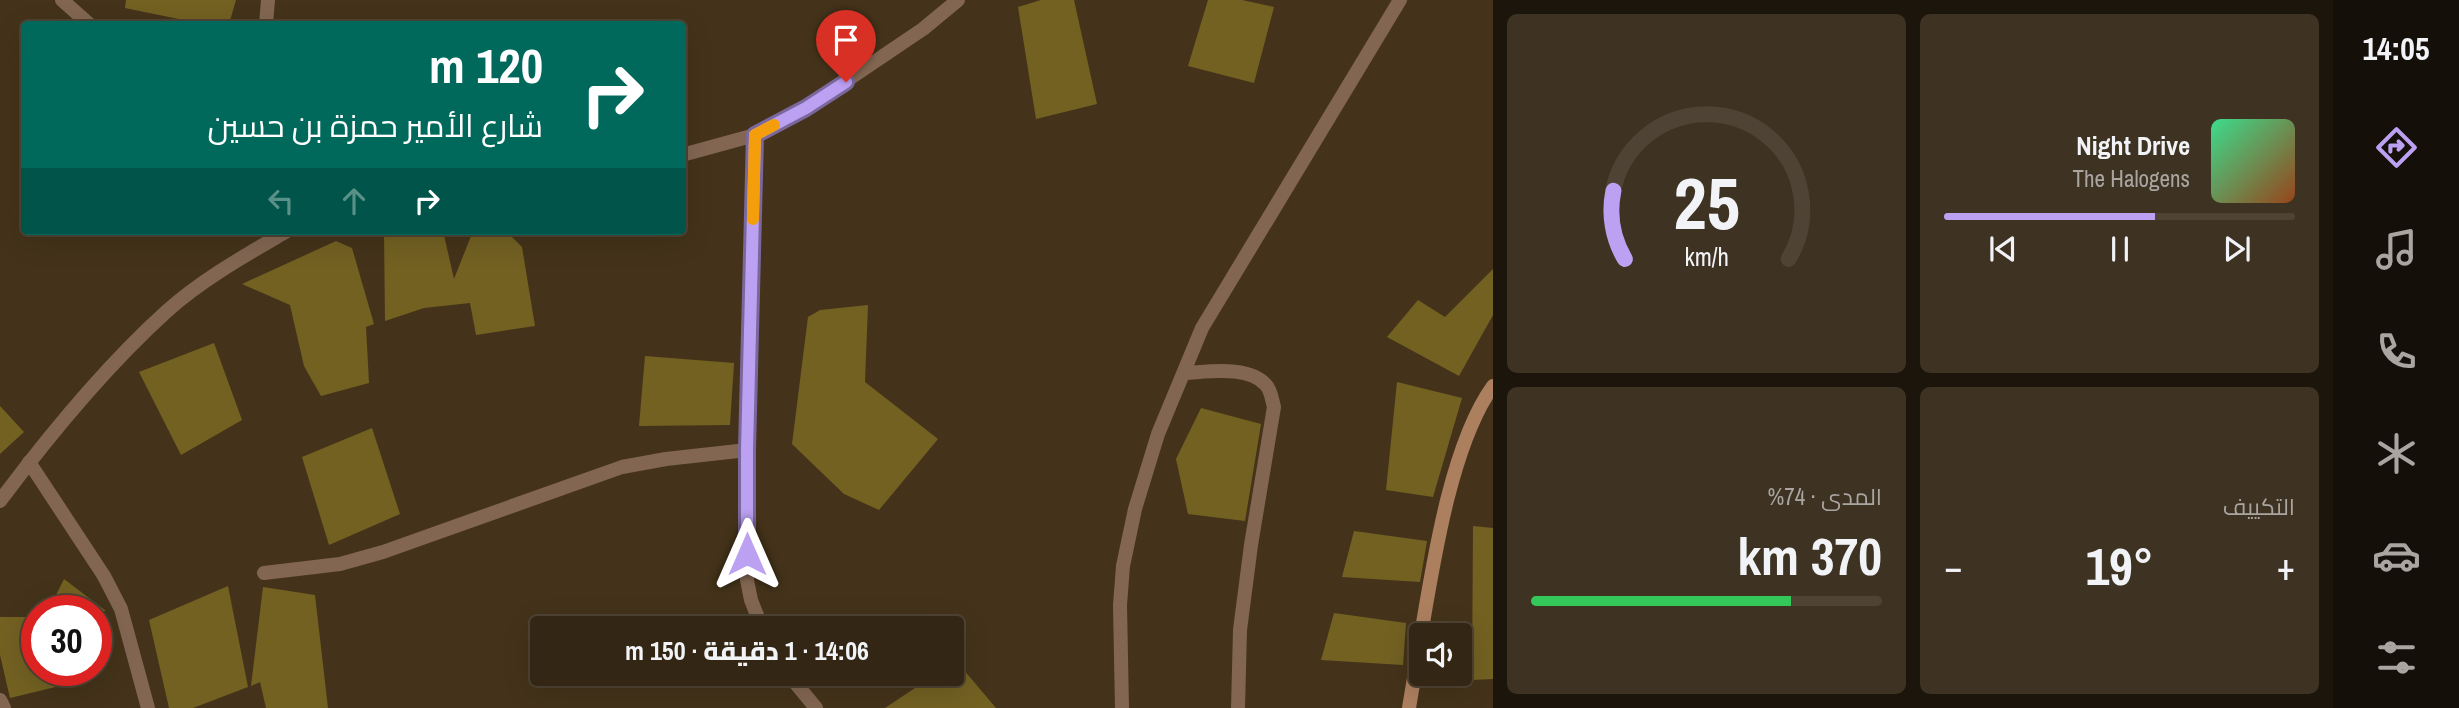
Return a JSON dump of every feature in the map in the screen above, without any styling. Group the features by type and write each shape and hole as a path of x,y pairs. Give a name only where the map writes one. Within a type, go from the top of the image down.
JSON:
{"main road":[{"path":"1423,623 1457,466 1482,402 1493,386"},
{"path":"1409,708 1413,686"}],"street":[{"path":"62,0 86,21"},
{"path":"266,21 268,0"},
{"path":"686,154 755,135 816,101 923,29 958,0"},
{"path":"1122,708 1120,605 1123,566 1135,509 1158,434 1202,328 1400,0"},
{"path":"755,135 747,450 747,580 757,616"},
{"path":"0,500 118,358 168,310 231,263 280,235"},
{"path":"1185,373 1236,372 1255,378 1267,386 1274,407 1240,630 1238,708"},
{"path":"264,573 340,564 383,552 622,467 747,450"},
{"path":"29,463 104,576 121,609 148,708"},
{"path":"798,686 816,708"},
{"path":"0,700 4,708"}],"building":[{"path":"126,0 236,0 230,21 188,21 125,8"},
{"path":"1041,0 1074,0 1097,104 1036,119 1018,7"},
{"path":"1208,0 1242,0 1274,7 1254,83 1188,66"},
{"path":"384,235 444,235 454,279 471,235 510,235 522,247 535,326 476,335 470,303 424,308 385,321"},
{"path":"336,241 352,248 374,324 366,327 369,383 321,396 304,366 290,305 242,284"},
{"path":"1493,269 1493,315 1459,376 1387,337 1418,300 1445,317"},
{"path":"868,305 865,382 938,439 879,510 844,494 792,444 808,317 820,310"},
{"path":"214,343 242,420 181,455 139,372"},
{"path":"645,356 734,363 730,425 639,426"},
{"path":"1397,382 1462,398 1433,497 1386,490"},
{"path":"0,406 24,432 0,454"},
{"path":"1201,408 1261,424 1245,521 1188,514 1176,459"},
{"path":"372,428 400,514 329,545 302,457"},
{"path":"1473,526 1493,528 1493,679 1472,680"},
{"path":"1354,531 1427,541 1420,582 1342,577"},
{"path":"64,579 85,595 56,595"},
{"path":"228,586 248,687 193,708 169,708 149,620"},
{"path":"263,587 315,595 328,708 266,708 260,682 251,686"},
{"path":"1334,613 1406,623 1403,665 1321,660"},
{"path":"0,617 21,617 21,686 60,686 10,698 0,655"},
{"path":"964,670 996,708 885,708 918,686 964,686"}],"slow traffic":[{"path":"753,219 755,135 774,125"}],"route":[{"path":"747,554 755,135 806,108 846,82"}]}
